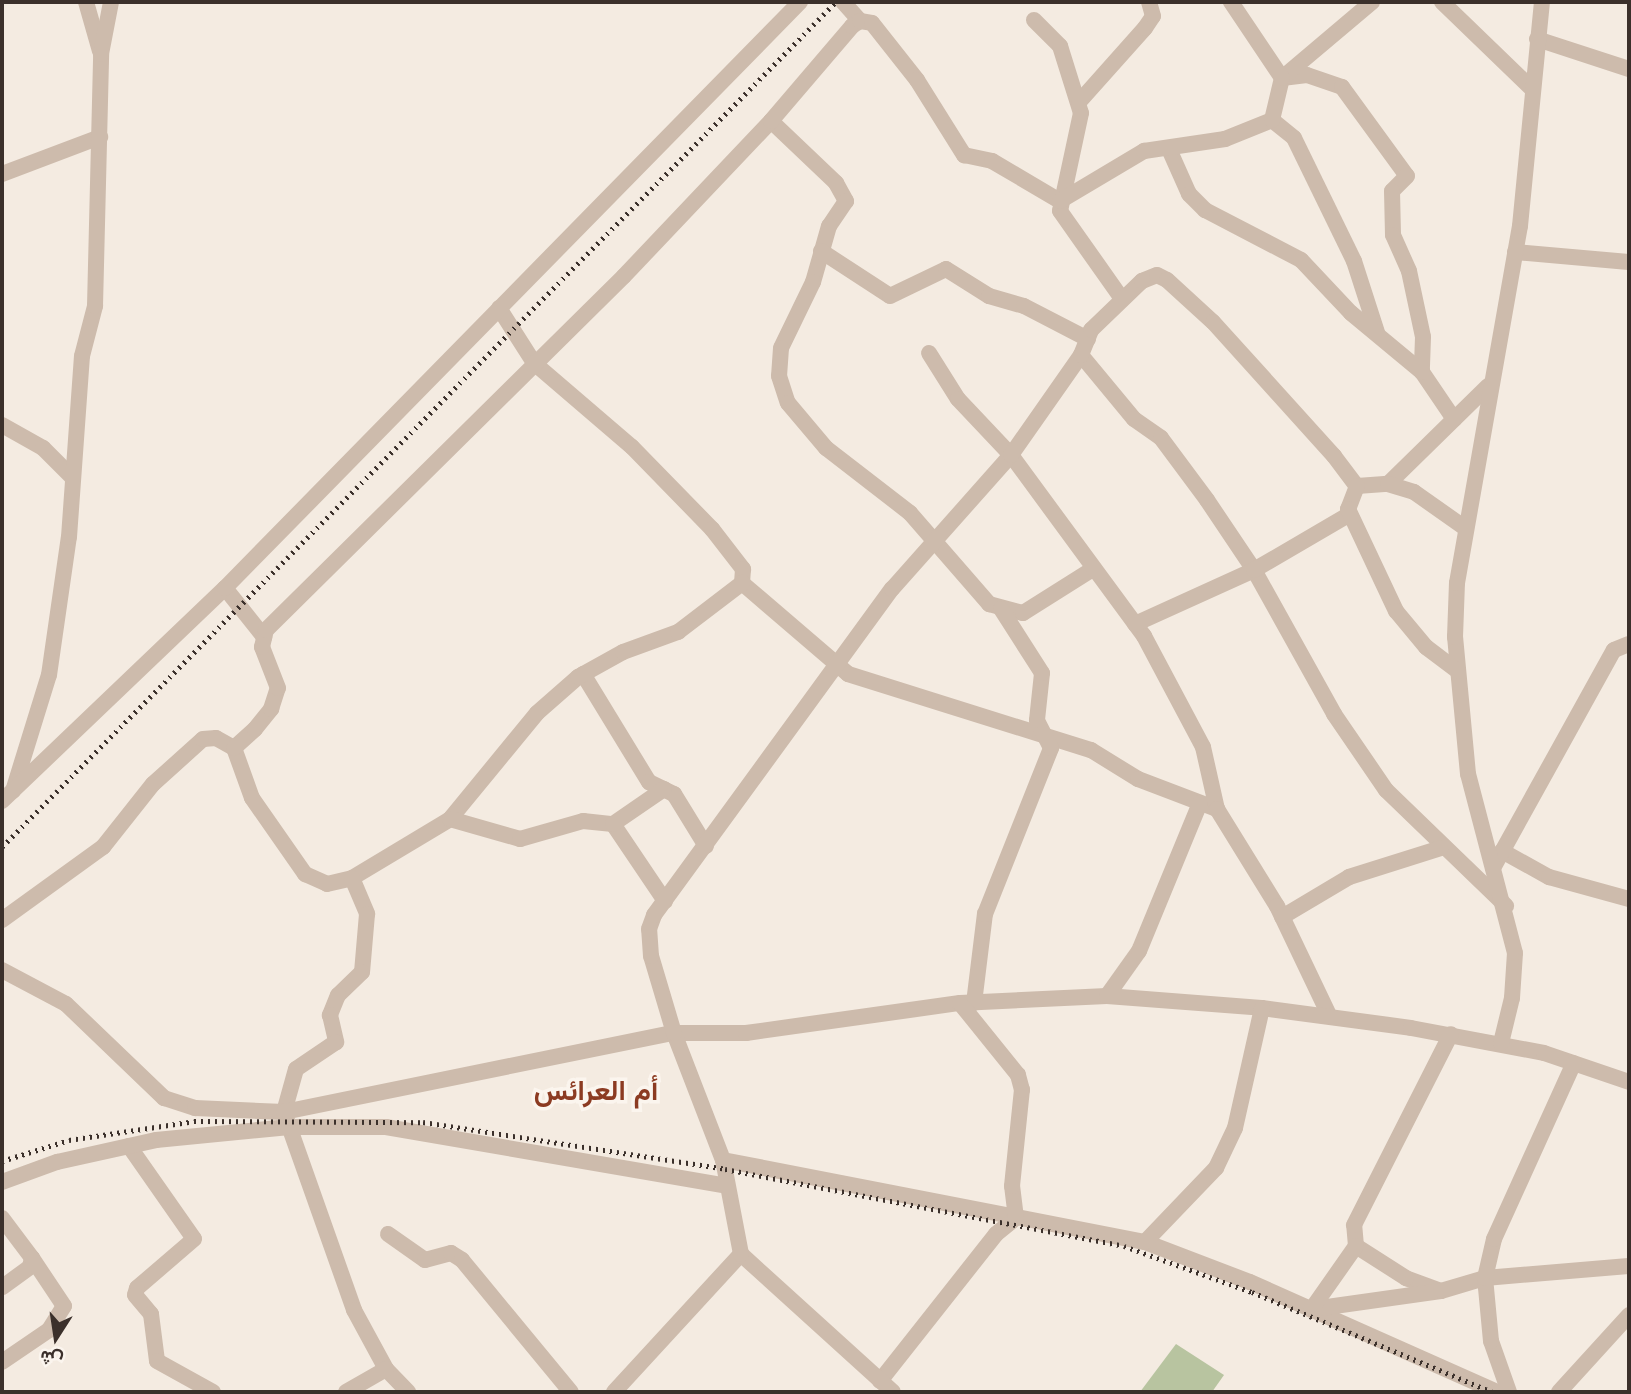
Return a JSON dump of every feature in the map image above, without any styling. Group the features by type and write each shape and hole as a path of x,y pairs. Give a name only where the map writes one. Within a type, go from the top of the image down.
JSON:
{"street":[{"path":"86,2 101,54"},
{"path":"7,797 49,675 72,477 82,356 95,306 101,54 111,2"},
{"path":"7,797 225,588 799,2"},
{"path":"843,2 860,21 872,23 917,80 964,155 992,161 1060,201"},
{"path":"1079,102 1149,22 1149,2"},
{"path":"1231,2 1282,78"},
{"path":"1272,120 1282,78 1372,2"},
{"path":"1442,2 1532,89"},
{"path":"1501,1043 1513,998 1515,953 1507,906 1493,868 1468,774 1458,671 1457,583 1488,386 1515,252 1542,2"},
{"path":"1034,20 1060,46 1079,102 1078,143 1060,201 1065,222 1122,299"},
{"path":"234,748 271,709 278,688 262,647 264,637 771,121 824,53 860,21"},
{"path":"1537,38 1629,69"},
{"path":"1282,78 1318,77 1342,87 1407,176 1392,191 1391,223 1423,337 1422,372"},
{"path":"1060,201 1144,151 1169,149 1240,135 1272,120"},
{"path":"1272,120 1294,138 1354,261 1377,332"},
{"path":"771,121 844,194 821,251 813,282 781,348 782,390 826,448 910,513 968,583 1000,608 1042,673 1037,720 1048,737 1051,748 985,914 967,1003 1018,1075 1022,1090 1012,1186 1016,1218"},
{"path":"2,174 100,137"},
{"path":"1169,149 1184,184 1205,210 1301,260 1422,372 1454,419"},
{"path":"821,251 890,296 946,269 989,296 1024,306 1088,339"},
{"path":"1515,252 1629,262"},
{"path":"893,1392 741,1254 723,1160 674,1033 651,956 649,929 665,901 892,589 936,544 1011,455 1081,355 1088,339 1122,299 1149,276 1167,281 1213,322 1357,486"},
{"path":"2,920 103,847 153,783 203,739 216,738 234,748 252,798 305,873 327,884 352,878 450,819 537,713 583,674 623,652 678,632 742,583 743,569 678,491 534,363 499,308"},
{"path":"929,353 967,410 1011,455 1135,624 1203,747 1217,808 1282,917 1329,1015"},
{"path":"1081,355 1134,419 1161,438 1254,570 1334,714 1386,790 1441,848 1507,906"},
{"path":"1388,484 1488,386"},
{"path":"2,425 43,448 72,477"},
{"path":"1357,486 1388,484 1413,492 1465,528"},
{"path":"1357,486 1350,496 1350,514 1396,611 1426,647 1458,671"},
{"path":"1135,624 1254,570 1350,514"},
{"path":"1000,608 1023,613 1093,569"},
{"path":"742,583 838,666 890,691 1091,750 1138,779 1217,808"},
{"path":"225,588 264,637"},
{"path":"1493,868 1607,660 1620,645 1629,643"},
{"path":"583,674 649,782 674,794 706,846"},
{"path":"450,819 520,839 583,821 613,824 664,789"},
{"path":"1107,996 1139,951 1200,803"},
{"path":"613,824 665,901"},
{"path":"1282,917 1349,877 1441,848"},
{"path":"1502,850 1549,877 1629,899"},
{"path":"352,878 367,914 362,972 338,995 330,1015 336,1042 296,1069 286,1120 342,1282 386,1369 408,1392"},
{"path":"2,970 66,1004 164,1098 195,1108 286,1120 439,1132 727,1186"},
{"path":"2,1182 129,1146 286,1120 674,1033 819,1027 967,1003 1107,996 1329,1015 1501,1043 1574,1063 1629,1082"},
{"path":"1145,1242 1216,1168 1235,1128 1262,1008"},
{"path":"1311,1310 1356,1246 1354,1225 1451,1034"},
{"path":"1509,1392 1490,1341 1485,1278 1493,1239 1574,1063"},
{"path":"129,1146 194,1239 137,1288 135,1295 151,1314 157,1361 167,1371 213,1392"},
{"path":"723,1160 1145,1242 1311,1310 1497,1392"},
{"path":"880,1381 996,1234 1016,1218"},
{"path":"2,1219 64,1307 49,1330 2,1362"},
{"path":"388,1234 425,1260 451,1253 462,1260 571,1392"},
{"path":"1356,1246 1406,1278 1441,1291"},
{"path":"614,1392 741,1254"},
{"path":"2,1287 30,1267 32,1258"},
{"path":"1311,1310 1441,1291 1485,1278 1629,1266"},
{"path":"1559,1392 1629,1315"},
{"path":"346,1392 386,1369"}],"green space":[{"path":"1176,1344 1224,1375 1212,1392 1140,1392"}],"railway":[{"path":"2,847 836,2"},
{"path":"2,1161 69,1140 194,1121 423,1122 725,1169 1124,1246 1252,1292 1492,1392"}],"district":[{"name":"أم العرائس","path":"596,1090"}]}
